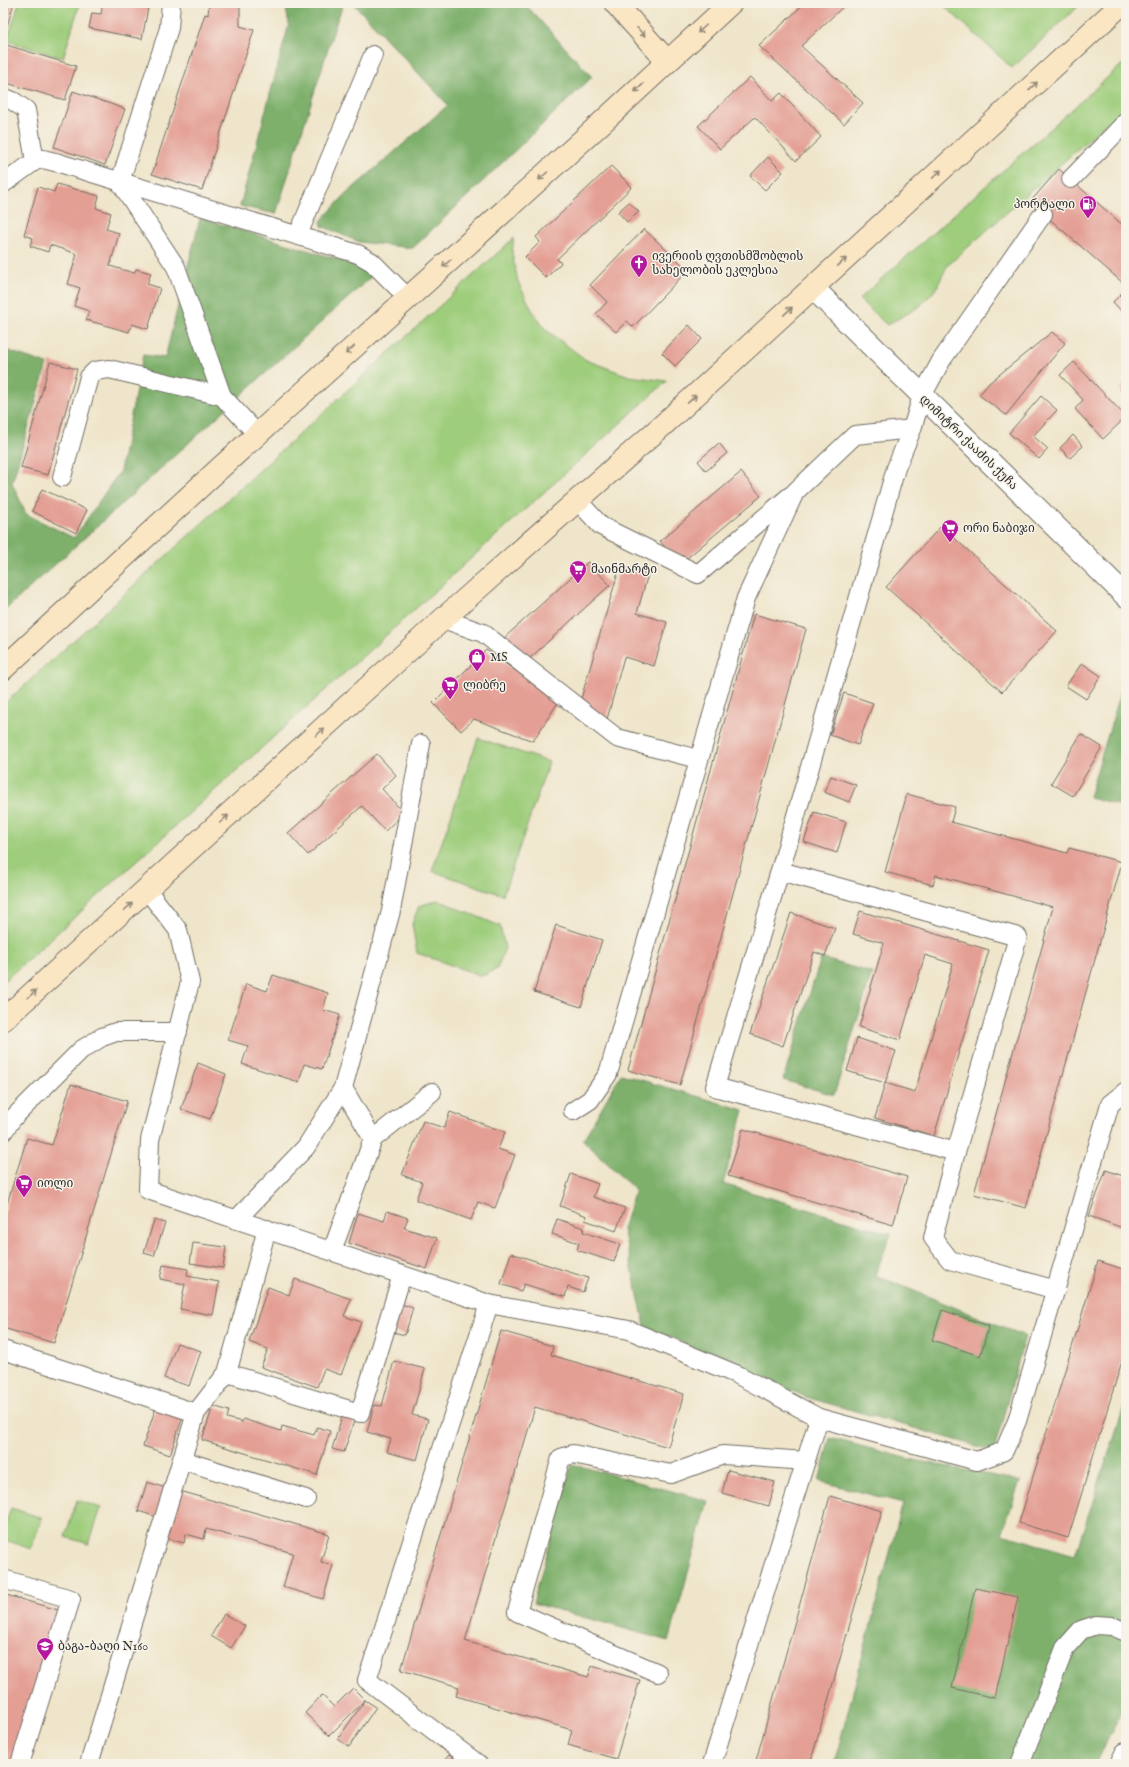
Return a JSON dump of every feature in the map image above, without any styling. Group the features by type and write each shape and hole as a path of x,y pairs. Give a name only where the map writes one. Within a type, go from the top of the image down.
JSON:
{"main road":[{"path":"615,3 667,61"},
{"path":"3,669 257,434 731,3"},
{"path":"3,1020 443,619 663,425 1123,3"}],"street":[{"name":"დიმიტრი ქააძის ქუჩა","path":"813,288 1126,596"},
{"path":"1121,1764 1126,1754"}],"lane":[{"path":"120,182 169,28 171,3"},
{"path":"298,235 373,55"},
{"path":"3,98 13,101 26,110 35,160"},
{"path":"1071,179 1126,122"},
{"path":"3,184 35,160 43,159 358,254 372,262 408,298"},
{"path":"120,182 176,267 222,396 257,434"},
{"path":"956,1152 715,1087 780,871 896,468 912,430 922,396 941,361 1043,214"},
{"path":"62,477 89,377 95,371 109,369 222,396"},
{"path":"578,501 601,526 698,574 795,492 855,435 912,430"},
{"path":"573,1111 590,1100 608,1074 698,759 746,598 795,492"},
{"path":"443,619 483,633 617,738 698,759"},
{"path":"236,1220 306,1147 343,1088 391,911 421,744"},
{"path":"780,871 1018,937 956,1152 933,1238 950,1260 1056,1290"},
{"path":"147,890 178,930 190,982 150,1140 148,1190 489,1304 629,1330 738,1375 818,1418 977,1461 1004,1451 1017,1421 1110,1104 1126,1091"},
{"path":"3,1132 13,1118 82,1050 102,1037 116,1032 178,1032"},
{"path":"343,1088 373,1139"},
{"path":"332,1251 373,1139 432,1092"},
{"path":"89,1764 196,1413 226,1373 267,1229"},
{"path":"226,1373 360,1413 402,1275"},
{"path":"478,1764 367,1680 489,1304"},
{"path":"3,1350 196,1413"},
{"path":"712,1764 818,1418"},
{"path":"658,1672 517,1612 561,1458 573,1454 671,1474 723,1455 806,1461"},
{"path":"182,1460 306,1499"},
{"path":"3,1578 71,1599 20,1764"},
{"path":"1020,1764 1065,1648 1081,1630 1096,1625 1112,1626 1126,1632"}],"green space":[{"path":"19,3 80,3 63,58 7,41"},
{"path":"285,3 344,3 337,20 276,214 240,206 289,24"},
{"path":"353,3 524,3 592,77 413,248 359,242 322,226 321,221 345,195 448,105"},
{"path":"941,3 1082,3 1012,68"},
{"path":"1126,61 1126,106 947,266 936,289 919,307 887,325 859,299"},
{"path":"200,218 367,268 371,277 3,612 3,349 47,364 12,483 26,514 74,538 120,471 143,355 165,358"},
{"path":"514,238 512,253 518,282 532,310 545,329 586,360 629,376 667,381 3,982 3,705"},
{"path":"1126,675 1126,807 1089,797"},
{"path":"478,738 549,762 503,895 432,871"},
{"path":"438,900 500,926 505,948 497,969 482,976 417,953 412,924 419,906"},
{"path":"821,958 872,973 834,1095 783,1080"},
{"path":"621,1074 744,1110 723,1184 891,1234 875,1275 1025,1336 994,1451 806,1397 645,1326 623,1229 635,1190 583,1140"},
{"path":"1126,1401 1126,1702 1096,1764 834,1764 903,1503 819,1481 830,1438 914,1460 1020,1481 1002,1534 1075,1555"},
{"path":"572,1464 708,1501 669,1641 533,1603"},
{"path":"77,1500 101,1508 89,1544 65,1537"},
{"path":"11,1508 42,1518 31,1549 3,1539 3,1531"}],"building":[{"path":"3,3 14,3 3,39"},
{"path":"98,3 149,3 142,39 89,28 92,13 101,14 102,9"},
{"path":"209,3 240,3 240,26 254,30 202,190 152,174 205,14 208,15"},
{"path":"805,3 847,3 801,46 863,103 844,124 759,46"},
{"path":"3,44 76,66 65,100 3,82"},
{"path":"750,77 772,101 781,93 821,137 796,161 755,117 720,149 698,126"},
{"path":"73,91 125,109 105,165 54,147"},
{"path":"768,157 783,172 765,190 750,176"},
{"path":"611,166 632,187 557,259 561,263 546,278 525,257 540,242 536,237"},
{"path":"1059,169 1126,228 1126,279 1123,283 1030,202"},
{"path":"57,184 99,196 96,208 111,213 106,229 119,233 110,266 134,273 136,269 151,273 147,284 160,288 148,329 132,324 129,332 86,320 89,311 74,306 80,288 68,284 77,254 50,245 48,252 30,246 33,238 24,235 38,187 54,192"},
{"path":"629,202 639,212 627,222 618,212"},
{"name":"ივერიის ღვთისმშობლის სახელობის ეკლესია","path":"644,229 688,270 633,327 627,321 616,332 596,314 607,302 590,285"},
{"path":"1126,289 1126,316 1113,302"},
{"path":"689,325 702,339 675,366 662,353"},
{"path":"1052,332 1065,343 1006,415 979,395 989,383"},
{"path":"50,362 77,369 48,475 21,468"},
{"path":"1074,362 1126,417 1103,439 1075,409 1083,400 1060,375"},
{"path":"1126,382 1126,395 1120,389"},
{"path":"1041,396 1057,410 1033,436 1048,449 1039,459 1009,433"},
{"path":"1073,435 1083,446 1070,458 1060,448"},
{"path":"719,443 727,453 706,471 698,461"},
{"path":"741,472 761,496 680,564 660,541"},
{"path":"42,489 87,510 76,533 32,511"},
{"path":"941,526 1057,631 1002,692 886,587"},
{"path":"588,562 610,585 530,658 504,638"},
{"path":"620,566 648,574 637,613 667,622 654,666 624,657 606,723 580,702"},
{"path":"754,614 806,629 680,1085 628,1070"},
{"path":"486,650 559,701 533,741 474,719 461,731 433,703"},
{"path":"1082,663 1101,676 1086,699 1066,686"},
{"path":"844,693 873,703 858,745 830,735"},
{"path":"1081,734 1102,747 1073,796 1051,783"},
{"path":"377,754 396,775 382,789 404,813 385,831 362,806 308,855 288,833"},
{"path":"831,776 856,785 849,802 824,792"},
{"path":"907,794 955,807 951,822 1067,853 1069,848 1122,862 1026,1208 974,1194 1053,907 936,875 933,885 885,872"},
{"path":"814,812 846,822 837,853 804,842"},
{"path":"860,911 989,950 934,1136 875,1118 885,1083 915,1092 953,964 925,955 900,1040 859,1027 884,943 853,934"},
{"path":"791,913 835,928 825,956 814,952 783,1046 750,1034"},
{"path":"556,925 602,940 581,1007 534,992"},
{"path":"273,975 328,993 323,1010 340,1015 322,1069 304,1064 299,1082 242,1064 248,1046 228,1040 246,984 267,991"},
{"path":"857,1038 896,1051 885,1083 847,1071"},
{"path":"198,1063 226,1074 210,1119 181,1109"},
{"path":"71,1084 127,1101 54,1343 3,1328 3,1217 27,1138 52,1145"},
{"path":"450,1112 505,1132 498,1149 515,1155 495,1208 478,1202 471,1220 416,1200 422,1182 402,1175 423,1121 444,1128"},
{"path":"743,1129 907,1177 893,1225 728,1176"},
{"path":"1106,1170 1126,1177 1126,1229 1089,1216"},
{"path":"571,1174 598,1184 593,1197 625,1208 616,1231 585,1220 587,1216 560,1206"},
{"path":"387,1211 408,1218 404,1228 437,1238 427,1269 349,1243 358,1213 384,1221"},
{"path":"557,1219 584,1228 583,1232 620,1244 614,1262 577,1250 579,1243 552,1234"},
{"path":"154,1220 165,1223 154,1256 144,1253"},
{"path":"193,1243 226,1247 223,1268 190,1263"},
{"path":"511,1253 588,1278 583,1292 568,1287 565,1297 524,1284 521,1291 501,1284"},
{"path":"1098,1261 1126,1270 1126,1348 1068,1538 1019,1523"},
{"path":"163,1265 188,1269 187,1276 219,1282 213,1315 180,1309 185,1284 160,1279"},
{"path":"295,1279 351,1299 344,1316 361,1322 341,1375 324,1369 317,1387 261,1367 268,1349 249,1342 268,1287 289,1295"},
{"path":"398,1303 413,1308 405,1335 389,1331"},
{"path":"942,1310 989,1326 980,1356 932,1340"},
{"path":"501,1331 553,1346 551,1355 684,1394 668,1447 535,1407 465,1641 588,1677 592,1666 640,1680 616,1759 568,1745 572,1730 456,1696 459,1687 401,1670"},
{"path":"177,1343 201,1351 189,1386 164,1378"},
{"path":"394,1361 425,1369 412,1415 428,1419 417,1460 387,1452 391,1439 367,1432 374,1405 382,1406"},
{"path":"157,1404 184,1413 170,1455 143,1446"},
{"path":"213,1406 229,1411 227,1418 242,1422 243,1419 281,1431 282,1426 314,1435 317,1427 330,1431 317,1475 202,1440"},
{"path":"343,1413 355,1418 344,1452 332,1449"},
{"path":"728,1470 775,1482 769,1506 722,1493"},
{"path":"147,1482 166,1488 157,1517 138,1511"},
{"path":"180,1491 329,1534 321,1562 333,1565 323,1599 283,1587 293,1553 206,1529 204,1539 186,1534 184,1543 166,1538"},
{"path":"830,1496 882,1511 810,1764 755,1764"},
{"path":"975,1588 1018,1597 995,1698 952,1688"},
{"path":"3,1594 58,1610 14,1764 3,1764"},
{"path":"224,1614 245,1626 231,1648 211,1636"},
{"path":"353,1688 365,1700 329,1736 305,1713 322,1695 334,1707"},
{"path":"365,1700 376,1707 349,1747 338,1739"},
{"path":"449,1755 460,1764 441,1764"}],"place":[{"name":"პორტალი","path":"1088,219"},
{"name":"ივერიის ღვთისმშობლის სახელობის ეკლესია","path":"639,278"},
{"name":"ორი ნაბიჯი","path":"950,543"},
{"name":"მაინმარტი","path":"578,584"},
{"name":"MS","path":"477,672"},
{"name":"ლიბრე","path":"450,700"},
{"name":"იოლი","path":"24,1198"},
{"name":"ბაგა-ბაღი N160","path":"45,1661"}]}
